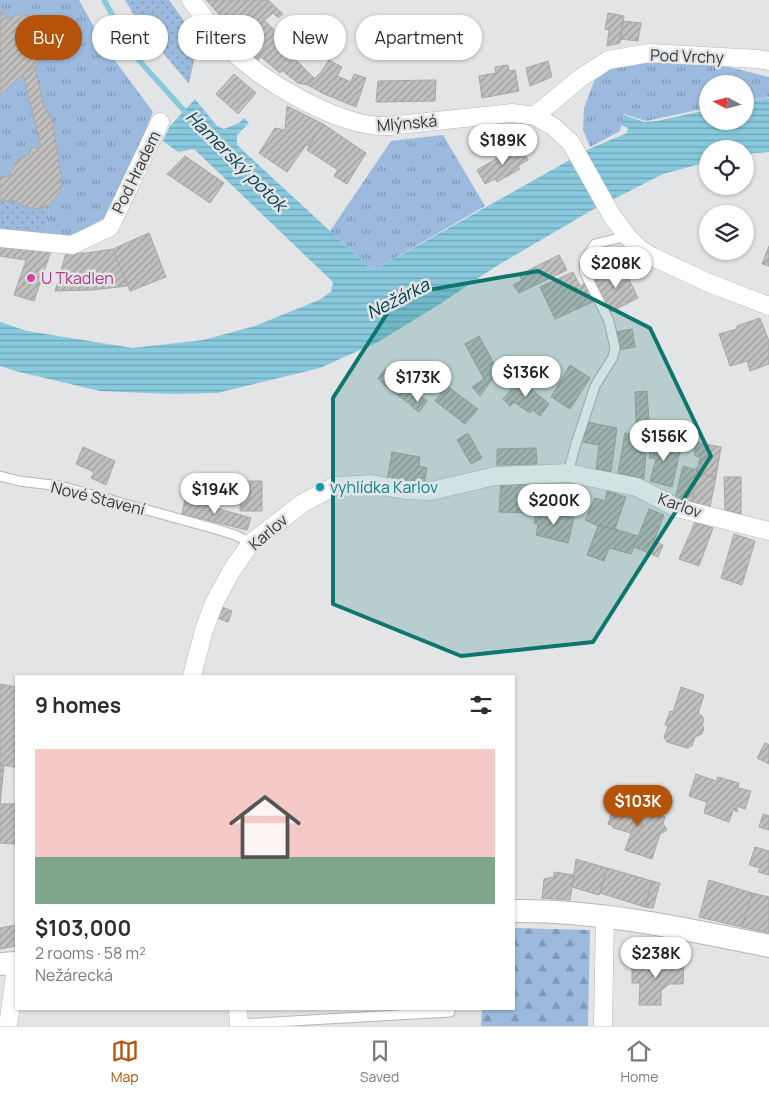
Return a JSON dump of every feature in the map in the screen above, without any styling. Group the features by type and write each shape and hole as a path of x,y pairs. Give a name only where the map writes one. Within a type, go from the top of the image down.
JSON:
{"street":[{"name":"Mlýnská","path":"191,0 228,48 273,83 326,112 360,124 374,127 388,126 512,113 535,116 554,127 571,143 612,216 627,236 640,249 650,256 769,306"},
{"name":"Pod Vrchy","path":"535,116 578,79 608,60 650,53 769,61"},
{"name":"Pod Hradem","path":"0,238 72,245 110,227 160,122"},
{"name":"Karlov","path":"192,675 204,630 215,601 232,570 251,543 303,503 335,486 372,484 405,490 431,491 496,476 568,473 637,487 677,508 769,531"},
{"path":"515,911 605,916 658,924 769,946"},
{"path":"603,1026 605,916"},
{"path":"0,964 15,963"},
{"path":"8,1026 15,974"}],"lane":[{"path":"568,473 596,386 613,357 614,348 608,321 584,271 586,258 595,244 627,236"},
{"name":"Nové Stavení","path":"0,476 19,481 60,486 216,529 251,543"},
{"path":"239,1020 316,1023 450,1012"}],"highlighted area":[{"path":"538,271 650,328 711,456 593,642 461,656 333,604 333,398 399,295"}],"green space":[{"path":"0,0 79,0 92,24 92,60 115,60 153,112 110,215 68,238 47,234 49,205 61,190 61,175 52,119 44,107 33,60 82,60 82,15 21,14 7,19 0,11"},
{"path":"125,0 169,0 180,15 178,15 178,60 194,60 189,84 168,59 168,15 134,15"},
{"path":"663,60 729,67 769,77 769,97 754,100 754,75 699,75 699,110 646,121 624,114 620,131 590,147 583,130 584,108 595,79 613,66"},
{"path":"23,74 41,147 31,148 29,155 16,162 9,176 0,179 0,95"},
{"path":"443,135 485,206 376,269 370,268 330,231 391,141"},
{"path":"0,200 13,201 32,207 49,205 47,234 0,231"},
{"path":"515,928 590,930 588,1026 481,1026 482,1010 515,1010"}],"water":[{"name":"Nežárka","path":"769,98 769,152 754,153 754,140 699,140 699,164 663,174 592,210 495,267 378,342 320,368 217,393 171,394 100,391 0,366 0,322 27,331 133,348 203,340 255,326 319,300 331,292 333,282 194,149 178,152 163,141 170,126 195,99 217,126 224,129 239,123 244,118 249,123 237,135 237,145 370,268 376,269 589,149 627,133 628,128 621,125 624,115 644,122 699,112 699,130 754,130 754,100"}],"building":[{"path":"206,0 268,0 283,14 275,15 273,13 264,21 264,15 220,15"},
{"path":"0,11 7,19 15,16 15,60 41,60 0,95"},
{"path":"608,13 624,16 620,43 607,46 609,30 605,29"},
{"path":"265,21 274,30 274,60 292,60 280,73 264,60"},
{"path":"623,21 641,23 638,41 620,39"},
{"path":"292,60 296,60 301,65 291,78 283,71"},
{"path":"329,60 342,67 337,76 351,82 354,74 366,78 356,107 324,94 308,85 322,71"},
{"path":"548,61 552,77 530,86 526,68"},
{"path":"301,65 314,78 308,85 297,83 291,77"},
{"path":"508,65 509,71 515,70 519,91 482,98 479,76 496,73 495,67"},
{"path":"35,67 44,107 52,119 61,175 61,190 49,205 38,209 25,207 15,201 0,200 0,177 9,176 16,162 20,158 29,155 31,148 41,147 23,74"},
{"path":"234,74 256,93 238,114 216,94"},
{"path":"436,80 435,101 376,102 378,81"},
{"path":"287,106 323,124 309,146 306,145 287,172 259,153 275,128 285,130"},
{"path":"323,124 366,153 347,184 334,176 338,170 307,150"},
{"path":"520,145 528,160 518,166 520,169 497,182 495,179 485,184 477,170"},
{"path":"185,156 224,183 210,203 167,174"},
{"path":"149,233 166,277 130,291 113,249"},
{"name":"U Tkadlen","path":"0,242 52,248 34,301 14,295 26,260 0,256"},
{"path":"769,246 769,266 762,264"},
{"path":"113,249 127,286 92,290 55,291 66,253 87,253"},
{"path":"559,255 567,270 519,293 513,285 522,280 519,275"},
{"path":"622,265 638,298 610,312 594,280"},
{"path":"573,272 580,286 585,283 595,301 555,319 540,287"},
{"path":"760,318 769,341 769,364 750,371 747,361 730,366 719,334 737,329 737,326"},
{"path":"632,329 635,347 619,350 616,332"},
{"path":"479,336 498,371 480,396 472,387 484,379 465,344"},
{"path":"570,365 590,378 570,409 551,397"},
{"path":"385,369 416,393 408,403 384,385 378,378"},
{"path":"520,379 549,404 540,416 533,410 530,413 514,402 510,406 503,399"},
{"path":"447,386 478,409 465,424 435,401"},
{"path":"647,391 649,422 636,423 635,392"},
{"path":"417,393 427,401 419,412 409,404"},
{"path":"587,422 617,428 611,472 596,469 599,445 582,442"},
{"path":"468,433 482,458 471,464 457,440"},
{"path":"625,433 647,438 644,479 618,473"},
{"path":"653,439 681,447 672,487 650,481 656,459 649,458"},
{"path":"694,442 721,447 716,477 697,473 696,467 698,468 700,457 695,456"},
{"path":"83,447 115,461 106,485 91,478 94,472 76,464"},
{"path":"536,448 537,464 497,465 497,449"},
{"path":"392,452 420,457 419,466 427,468 424,485 387,480"},
{"path":"683,466 697,470 692,503 675,499"},
{"path":"697,473 716,477 710,507 692,503"},
{"path":"724,477 741,477 741,514 725,510"},
{"path":"241,481 262,481 262,511 240,511"},
{"path":"501,481 530,481 527,513 499,512"},
{"path":"607,491 626,497 615,529 596,525 585,520 595,498 605,501"},
{"path":"185,499 251,518 247,530 182,514"},
{"path":"537,509 574,518 568,543 536,535 538,524 534,523"},
{"path":"649,509 664,515 654,541 663,545 658,557 634,547"},
{"path":"695,522 713,528 699,566 679,559"},
{"path":"598,526 638,536 631,554 609,548 604,561 587,555"},
{"path":"734,534 755,541 742,585 721,578"},
{"path":"222,607 232,611 228,622 217,618"},
{"path":"0,684 15,687 15,767 0,765"},
{"path":"681,687 704,695 698,714 704,720 702,725 704,728 702,734 695,737 692,746 687,748 667,742 664,737 668,726 665,725 670,711 673,712"},
{"path":"765,743 769,745 769,764 757,758"},
{"path":"0,765 4,766 0,804"},
{"path":"696,774 716,781 718,777 739,783 738,788 751,791 745,809 736,806 738,811 736,812 734,808 729,822 704,813 707,802 689,796"},
{"path":"616,800 621,802 622,800 659,813 658,815 665,817 663,823 667,830 660,834 652,859 625,850 631,833 613,828 613,826 608,824"},
{"path":"0,804 15,804 15,844 0,843"},
{"path":"763,814 769,816 769,830 759,827"},
{"path":"755,847 769,851 769,875 758,872 760,868 749,865"},
{"path":"576,859 607,868 599,895 572,887"},
{"path":"607,868 652,881 645,907 600,893"},
{"path":"554,872 574,875 570,900 542,898 544,879 554,877"},
{"path":"709,880 752,893 742,927 699,917"},
{"path":"652,881 660,883 653,908 645,907"},
{"path":"752,893 769,897 769,933 742,927"},
{"path":"15,925 15,946 0,949 0,928"},
{"path":"632,961 684,962 683,984 669,984 661,991 661,1005 639,1005 640,983 632,983"}],"waterway":[{"name":"Hamerský potok","path":"104,0 136,57 188,115"}],"place":[{"name":"U Tkadlen","path":"31,278"},
{"name":"vyhlídka Karlov","path":"320,487"}]}
